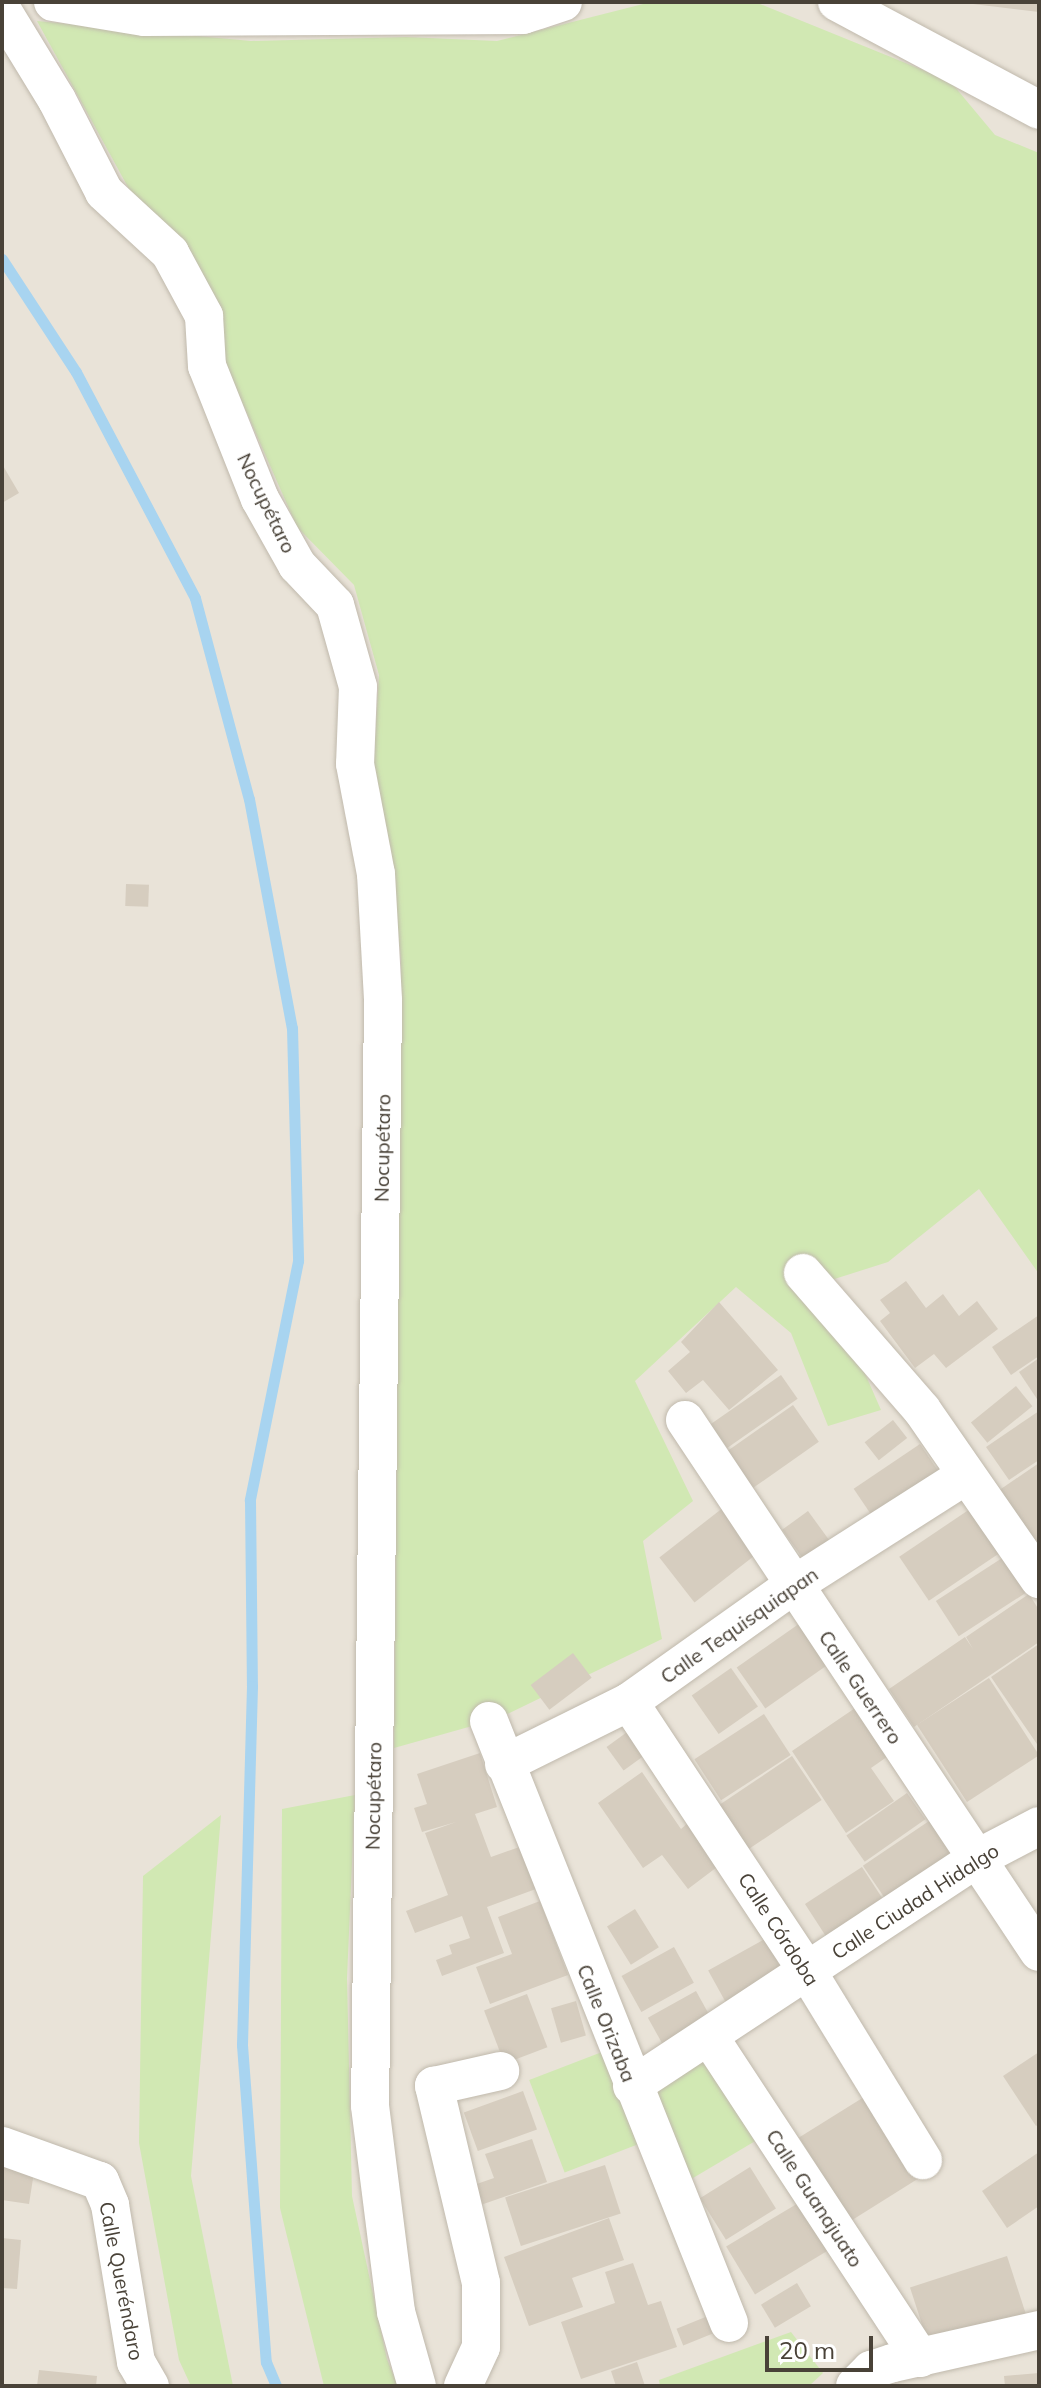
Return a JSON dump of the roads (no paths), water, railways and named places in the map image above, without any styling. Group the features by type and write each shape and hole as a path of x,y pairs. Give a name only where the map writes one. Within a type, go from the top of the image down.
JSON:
{"street":[{"path":"53,2 144,17 519,8 563,2"},
{"path":"837,2 1039,110"},
{"name":"Nocupétaro","path":"2,10 57,100 104,192 170,253 204,316 207,366 260,499 297,565 335,605 358,687 355,764 376,874 383,1001 370,2106 396,2312 417,2386"},
{"path":"803,1273 922,1410 1039,1579"},
{"name":"Calle Guerrero","path":"685,1420 792,1586 1039,1952"},
{"name":"Calle Tequisquiapan","path":"504,1764 629,1702 792,1586 966,1475"},
{"name":"Calle Córdoba","path":"629,1702 807,1971 923,2160"},
{"name":"Calle Orizaba","path":"489,1721 729,2323"},
{"name":"Calle Ciudad Hidalgo","path":"632,2086 710,2038 976,1859 1039,1826"},
{"name":"Calle Guanajuato","path":"710,2038 920,2358"},
{"path":"463,2386 481,2347 481,2283 434,2086 500,2071"},
{"name":"Calle Queréndaro","path":"2,2146 100,2181 110,2205 136,2362 150,2386"},
{"path":"872,2381 920,2358 1039,2330"}],"waterway":[{"path":"2,259 76,372 195,598 249,799 292,1028 298,1261 250,1500 252,1686 242,2045 266,2362 276,2386"}]}
